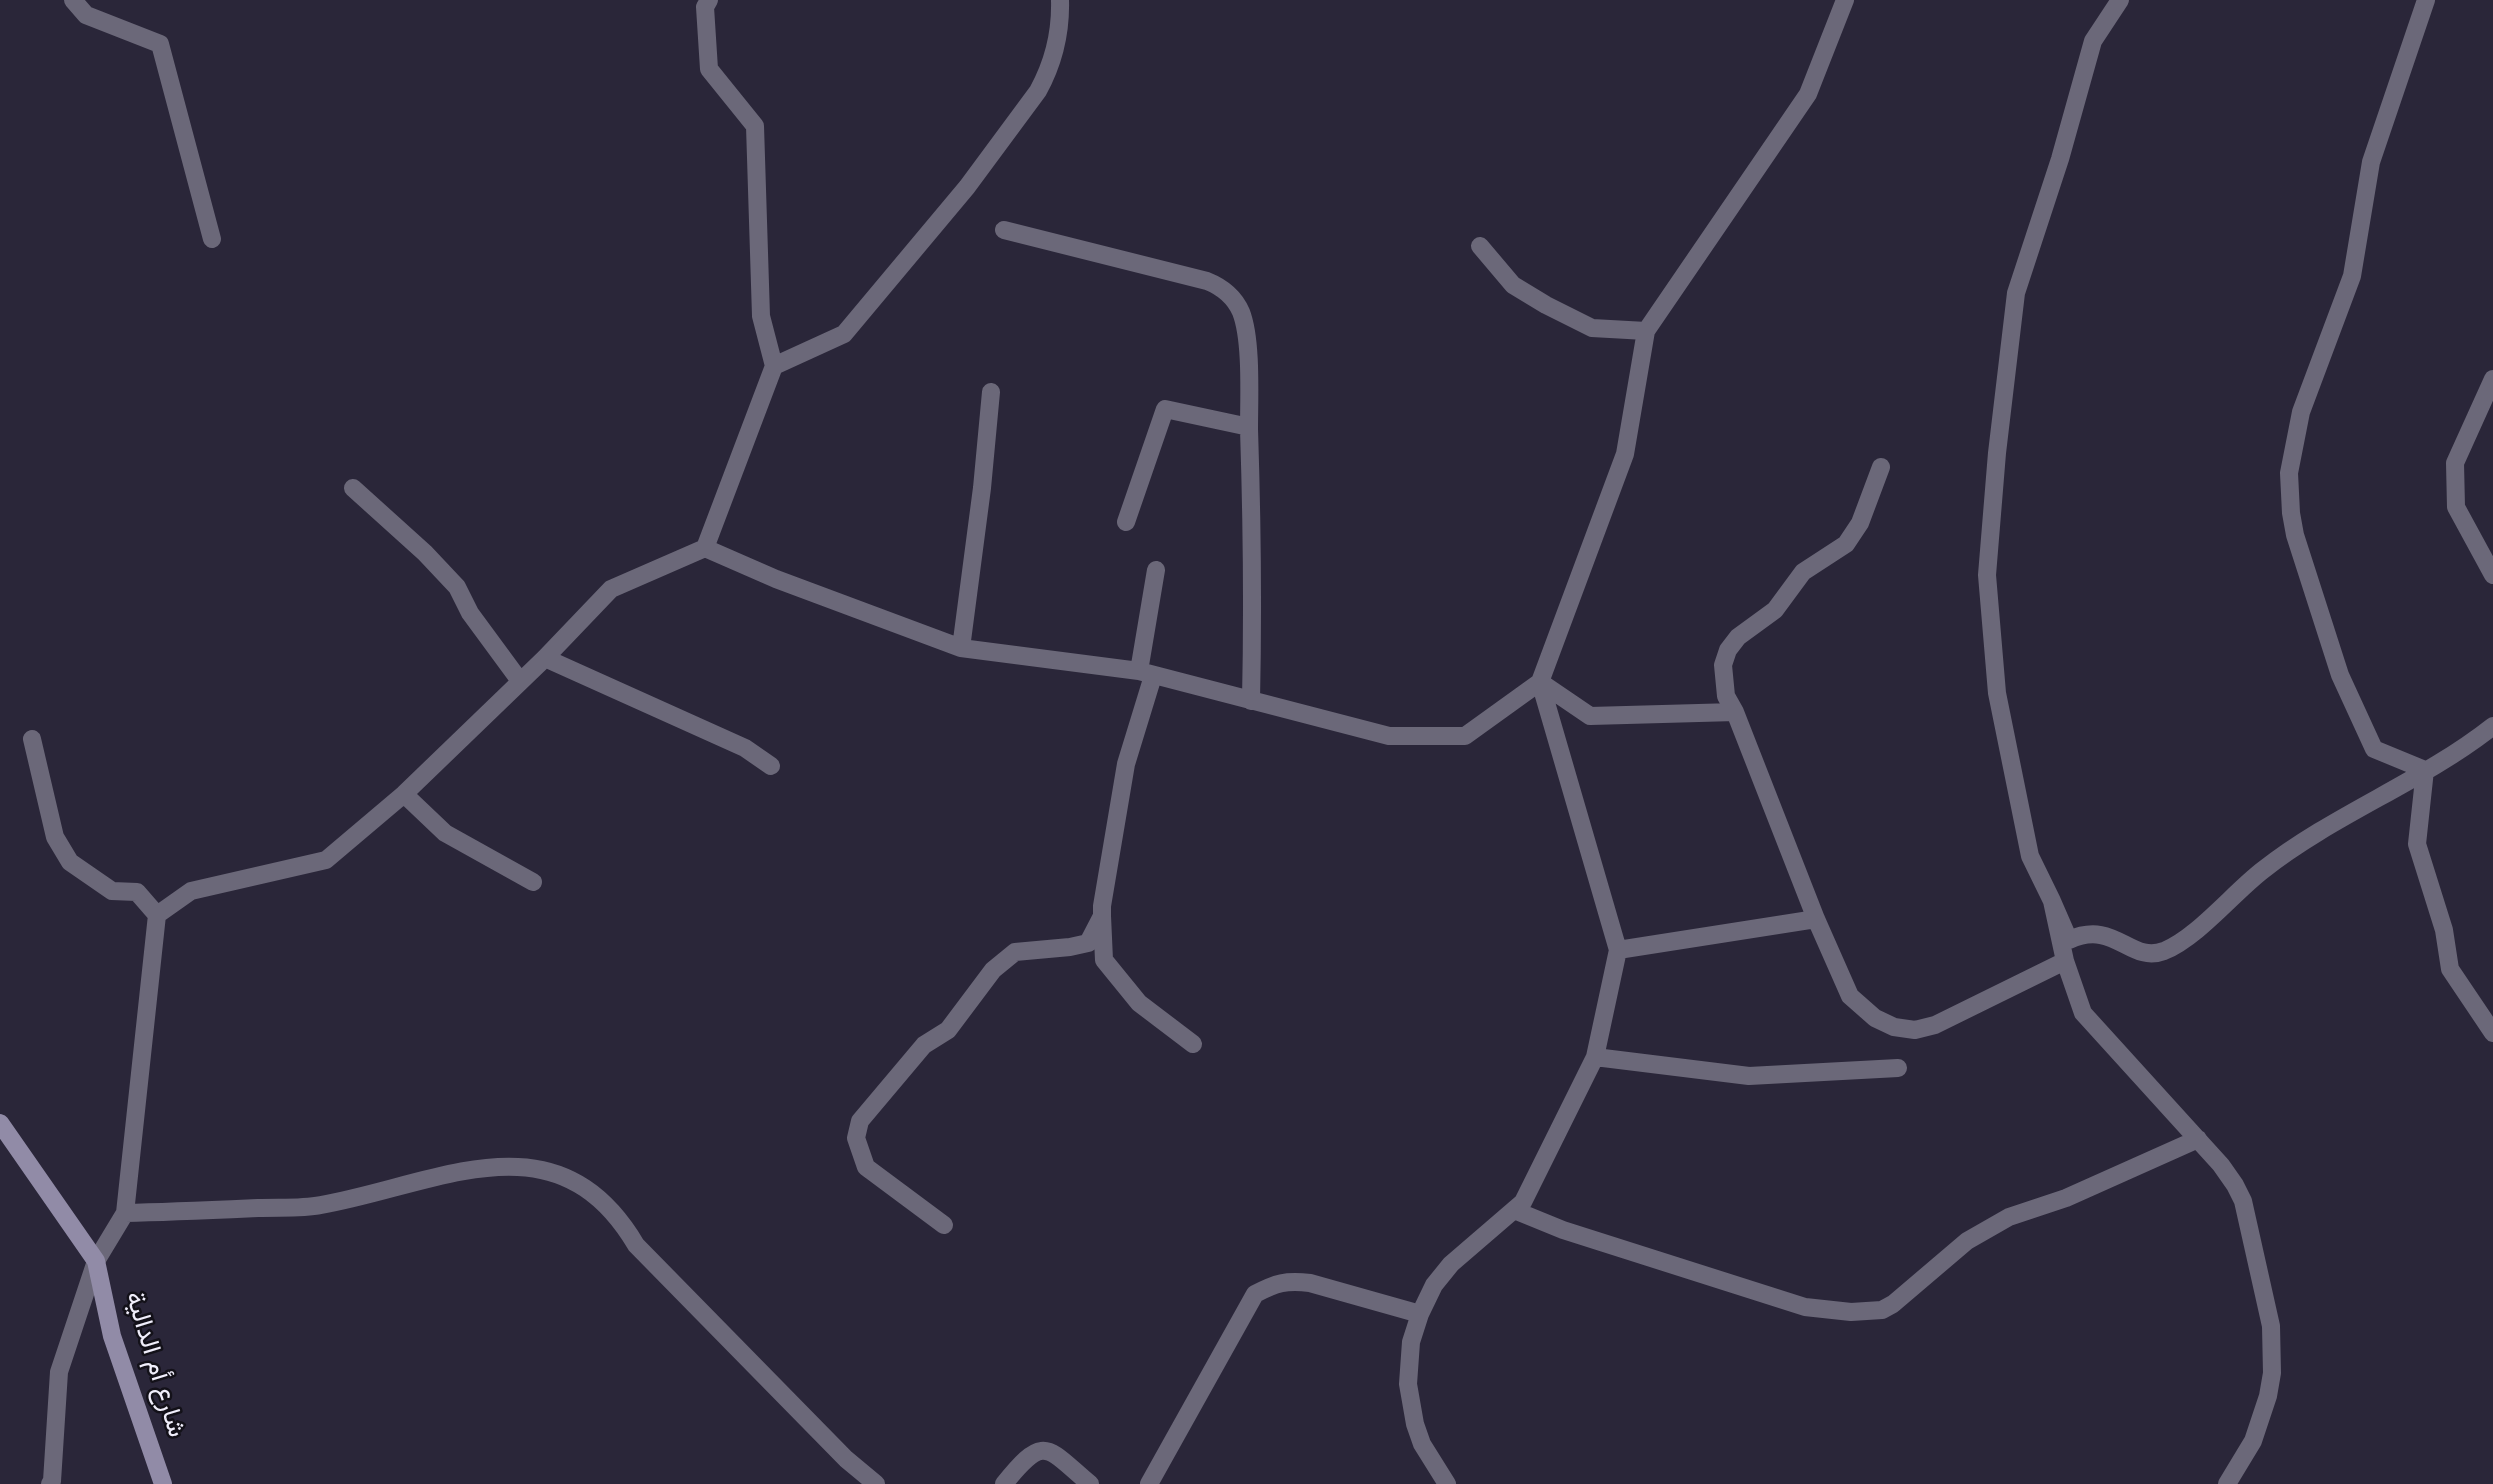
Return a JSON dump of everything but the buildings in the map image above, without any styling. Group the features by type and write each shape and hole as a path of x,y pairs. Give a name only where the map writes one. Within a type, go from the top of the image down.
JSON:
{"street":[{"path":"73,0 86,15 160,44 212,239"},
{"path":"157,915 191,891 326,860 404,794 545,658 611,589 705,548 775,366 761,316 755,126 709,69 705,8 709,0"},
{"path":"775,366 844,334 967,187 1038,92 1047,74 1058,37 1060,0"},
{"path":"705,548 776,579 961,648 1146,673 1389,736 1465,736 1540,682 1625,454 1646,331 1808,94 1845,0"},
{"path":"2120,0 2093,41 2060,159 2016,293 1997,453 1987,575 1997,693 2030,856 2069,940 2082,934 2097,933 2111,937 2138,952 2161,952 2181,942 2262,870 2319,831 2462,751 2493,726"},
{"path":"2425,770 2374,749 2340,675 2295,535 2289,473 2301,412 2352,276 2371,162 2426,0"},
{"path":"1004,230 1207,281 1223,289 1236,302 1244,326 1249,427 1253,563 1251,701"},
{"path":"1480,246 1513,285 1546,305 1592,328 1646,331"},
{"path":"2493,379 2455,463 2456,508 2493,575"},
{"path":"961,648 982,488 991,392"},
{"path":"1126,522 1165,409 1249,427"},
{"path":"1881,467 1860,523 1846,544 1803,572 1774,610 1738,637 1728,650 1723,665 1726,696 1735,712 1816,919 1850,996 1875,1018 1904,1030 1936,1025 2065,961"},
{"path":"353,488 425,553 457,587 470,613 520,681"},
{"path":"1156,570 1146,673 1126,764 1102,906 1104,960 1139,1003 1193,1044"},
{"path":"545,658 745,748 771,766"},
{"path":"1540,682 1590,716 1735,712"},
{"path":"1447,1484 1422,1444 1415,1424 1408,1384 1411,1342 1420,1314 1434,1285 1451,1264 1523,1202 1595,1057 1618,950 1540,682"},
{"path":"32,739 55,837 70,862 111,891 137,892 157,915 125,1213 96,1261 59,1372 51,1484"},
{"path":"2425,770 2417,844 2444,930 2450,969 2493,1033"},
{"path":"404,794 445,833 533,882"},
{"path":"2052,901 2065,961 2083,1013 2198,1139 2225,1171 2243,1201 2271,1326 2272,1373 2268,1396 2253,1441 2227,1484"},
{"path":"944,1224 866,1167 856,1138 860,1121 924,1045 948,1030 993,970 1015,952 1088,943 1102,916"},
{"path":"1618,950 1816,919"},
{"path":"1595,1057 1749,1076 1898,1068"},
{"path":"0,1123 96,1261"},
{"path":"1514,1210 1563,1230 1805,1307 1851,1312 1882,1310 1893,1304 1966,1241 2009,1217 2066,1198 2198,1139"},
{"path":"125,1213 319,1205 488,1167 526,1166 562,1175 610,1207 636,1245 846,1459 876,1484"},
{"name":"شارع أم الدالية","path":"96,1261 112,1336 163,1484"},
{"path":"1149,1484 1255,1294 1274,1284 1291,1281 1310,1283 1420,1314"},
{"path":"1004,1484 1024,1460 1038,1450 1051,1451 1090,1484"}]}
